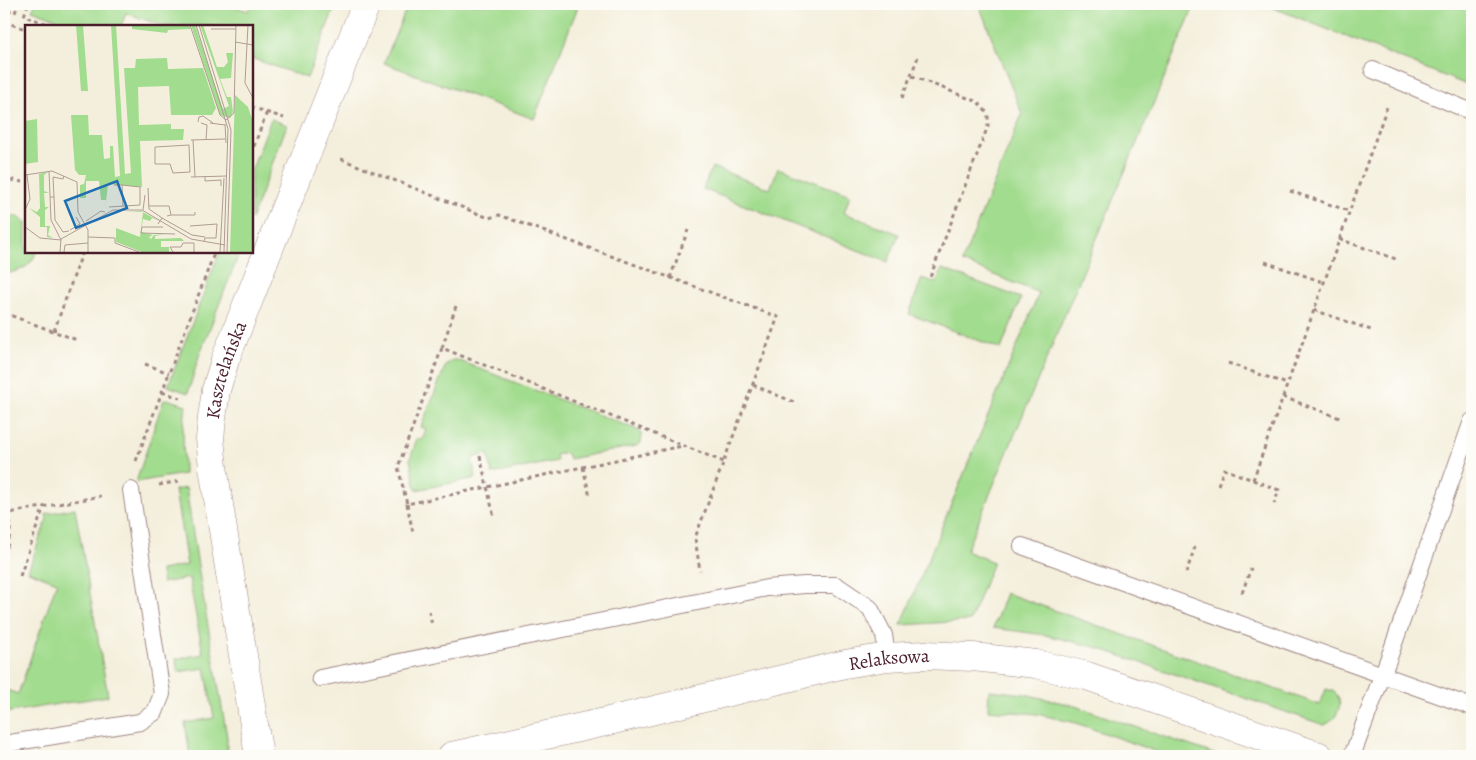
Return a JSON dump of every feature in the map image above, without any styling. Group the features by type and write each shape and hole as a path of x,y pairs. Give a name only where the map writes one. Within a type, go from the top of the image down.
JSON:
{"street":[{"name":"Kasztelańska","path":"259,756 212,467 210,439 215,400 225,360 366,4"},
{"name":"Relaksowa","path":"452,756 605,722 845,664 887,657 925,655 973,657 1036,664 1087,676 1319,756"}],"lane":[{"path":"1373,70 1472,112"},
{"path":"1352,756 1472,422"},
{"path":"4,744 140,722 155,712 162,694 131,490"},
{"path":"1022,546 1472,707"},
{"path":"320,678 767,588 805,585 836,585 870,608 884,634 887,657"}],"path":[{"path":"8,4 6,10 15,13 18,4"},
{"path":"28,4 24,16 51,25"},
{"path":"4,22 25,30"},
{"path":"902,98 918,57"},
{"path":"912,76 978,102 988,114 988,126 929,280"},
{"path":"1253,480 1396,80"},
{"path":"252,106 290,120"},
{"path":"252,151 267,112"},
{"path":"334,156 489,218 499,214 778,317 695,538 705,601"},
{"path":"4,184 14,180 25,183"},
{"path":"1290,191 1349,211"},
{"path":"670,278 688,230"},
{"path":"1340,239 1396,259"},
{"path":"54,331 83,252"},
{"path":"135,464 215,252"},
{"path":"1264,262 1323,282"},
{"path":"413,533 398,467 456,306"},
{"path":"1314,310 1371,330"},
{"path":"4,313 77,340"},
{"path":"442,348 724,462"},
{"path":"1228,363 1288,384"},
{"path":"146,364 169,373"},
{"path":"753,385 796,403"},
{"path":"1284,397 1340,418"},
{"path":"407,504 682,446"},
{"path":"480,456 494,517"},
{"path":"583,467 590,497"},
{"path":"1218,485 1224,469 1279,490 1274,504"},
{"path":"4,556 9,543 11,525 6,513 80,499"},
{"path":"20,576 45,505"},
{"path":"1184,578 1195,547"},
{"path":"1240,599 1251,568"}],"green space":[{"path":"35,4 227,4 248,11 251,4 336,4 307,78 252,58 252,25 160,25 126,13 121,25 70,25 32,10"},
{"path":"408,4 579,4 534,119 384,63"},
{"path":"984,4 1195,4 966,551 993,562 970,621 901,625 1039,293 962,262 1022,114 981,10"},
{"path":"1264,4 1472,4 1472,87"},
{"path":"271,119 287,125 252,217 252,169"},
{"path":"712,167 770,189 778,168 850,195 844,213 899,234 888,262 703,189"},
{"path":"4,216 15,216 25,221 25,252 36,252 32,261 24,268 4,274"},
{"path":"220,252 240,252 199,356 188,393 168,386"},
{"path":"942,269 1021,298 1001,349 909,314 922,278 936,283"},
{"path":"453,360 638,430 642,436 641,443 636,446 569,459 567,453 556,455 557,461 492,474 488,454 472,458 476,478 416,490 410,459 417,438 422,440 426,429 421,427 446,365"},
{"path":"167,399 186,405 183,431 184,474 136,482 160,410 164,400"},
{"path":"186,488 227,737 227,756 190,756 185,723 214,718 205,668 178,672 176,659 203,654 189,578 162,583 161,570 187,565 175,490"},
{"path":"75,508 108,696 4,713 4,689 18,694 57,582 28,571 47,519 46,514"},
{"path":"1006,593 1320,705 1326,689 1331,690 1338,696 1340,705 1333,719 1324,725 1095,647 1045,635 993,628"},
{"path":"989,690 1024,694 1072,705 1220,756 1168,756 1076,723 1037,714 988,710"}]}
